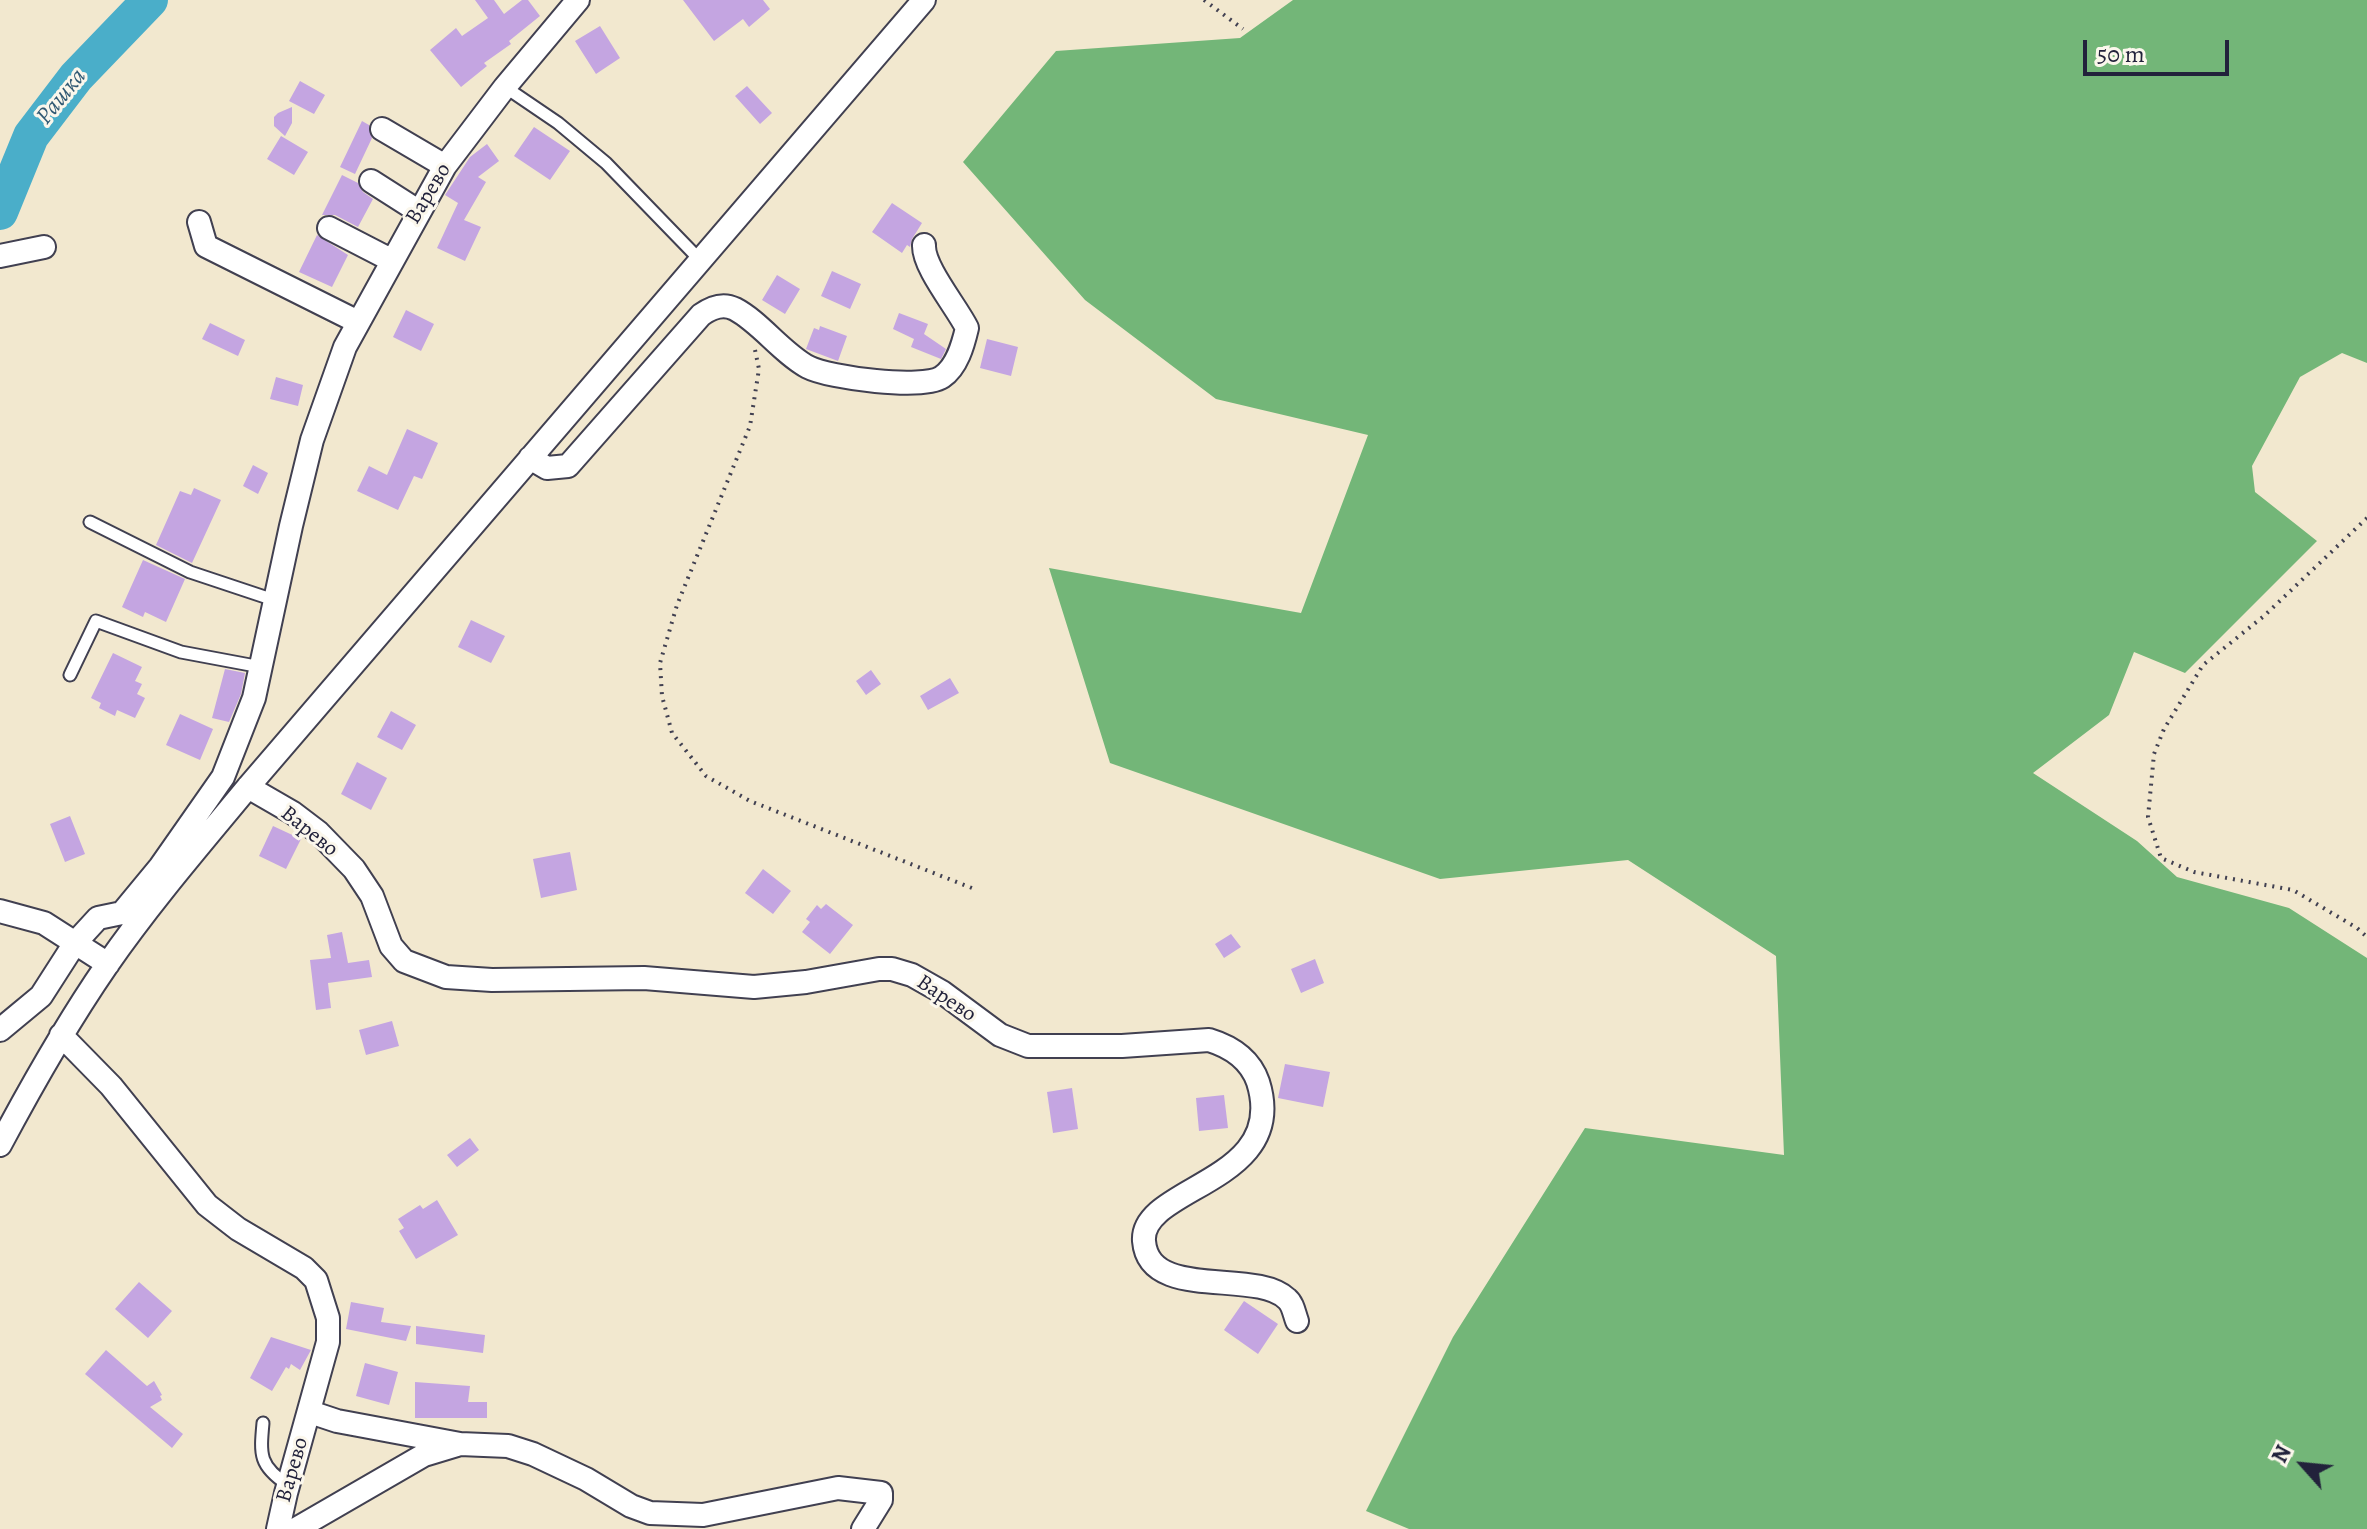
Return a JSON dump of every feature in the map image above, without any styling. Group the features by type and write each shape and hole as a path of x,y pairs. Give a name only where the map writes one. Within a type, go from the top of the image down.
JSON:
{"street":[{"name":"Варево","path":"0,1030 41,996 75,943 98,918 122,913 223,777 247,720 262,667 274,600 312,440 329,387 358,322 445,166 505,87 578,0"},
{"path":"0,1145 61,1035 108,964 160,895 248,787 924,0"},
{"path":"382,129 445,166"},
{"path":"371,181 418,211"},
{"path":"199,222 206,246 358,322"},
{"path":"329,228 391,260"},
{"path":"530,458 547,468 568,466 706,311 726,306 740,312 796,359 823,373 872,380 930,382 942,377 953,366 967,328 956,305 936,278 924,254 924,245"},
{"path":"0,256 44,247"},
{"name":"Варево","path":"248,787 293,813 318,832 354,869 372,896 391,946 404,961 446,977 492,980 644,978 754,987 892,969 912,975 942,992 1000,1035 1028,1046 1122,1046 1209,1040 1222,1044 1243,1058 1256,1078 1262,1113 1258,1126 1242,1158 1153,1216 1145,1233 1146,1250 1156,1265 1179,1277 1247,1283 1277,1292 1289,1300 1297,1321"},
{"path":"0,911 44,923 108,964"},
{"name":"Варево","path":"61,1035 111,1086 207,1205 238,1229 304,1268 316,1280 329,1330 278,1529"},
{"name":"Варево","path":"310,1412 337,1421 460,1444 508,1446 586,1479 631,1506 650,1513 703,1515 838,1488 881,1493 881,1500 863,1529"},
{"path":"296,1529 424,1455 460,1444"}],"lane":[{"path":"505,87 558,123 606,163 700,260"},
{"path":"90,522 190,572 274,600"},
{"path":"70,675 96,621 181,652 262,667"},
{"path":"263,1423 260,1455 272,1475 288,1485"}],"path":[{"path":"1204,0 1243,29"},
{"path":"749,320 759,369 750,426 677,605 660,663 662,696 672,733 706,776 750,801 977,890"},
{"path":"2367,518 2264,616 2203,665 2164,729 2154,754 2148,817 2161,858 2194,872 2293,890 2367,937"}],"green space":[{"path":"1293,0 2367,0 2367,363 2342,353 2300,377 2252,466 2255,492 2317,541 2185,673 2134,652 2109,715 2033,773 2137,841 2177,877 2289,908 2367,958 2367,1529 1409,1529 1366,1511 1453,1337 1585,1128 1784,1155 1776,956 1628,860 1440,879 1110,763 1049,568 1301,613 1368,435 1216,399 1085,300 963,162 1056,51 1240,38"}],"building":[{"path":"475,0 494,0 504,14 522,0 528,0 540,16 509,41 511,44 484,63 487,66 461,87 430,50 456,28 462,36 488,18"},
{"path":"683,0 763,0 770,9 749,27 743,19 714,41"},
{"path":"600,26 620,58 596,74 575,41"},
{"path":"300,81 325,95 314,114 289,101"},
{"path":"747,86 772,113 760,124 735,96"},
{"path":"292,107 292,123 285,136 274,126 274,117"},
{"path":"362,121 369,125 372,138 355,174 340,167"},
{"path":"534,127 570,151 550,180 514,156"},
{"path":"281,136 308,152 294,175 267,159"},
{"path":"487,144 499,161 478,177 486,182 464,220 481,227 465,261 437,248 458,203 445,195 470,157"},
{"path":"342,175 358,183 363,192 373,199 358,227 335,215 322,215"},
{"path":"892,203 922,223 910,247 907,245 902,253 872,232"},
{"path":"317,235 348,255 332,287 299,272"},
{"path":"832,271 861,284 850,309 821,296"},
{"path":"777,275 800,289 785,314 762,300"},
{"path":"406,310 434,324 421,351 393,337"},
{"path":"899,313 928,324 924,334 946,349 941,359 911,347 914,339 893,329"},
{"path":"210,323 245,340 238,356 202,339"},
{"path":"820,326 847,336 838,361 806,349 814,328 819,330"},
{"path":"987,339 1018,347 1011,376 980,368"},
{"path":"276,377 303,385 298,406 270,399"},
{"path":"407,429 438,443 422,479 414,476 398,510 357,491 369,466 387,475"},
{"path":"253,465 268,473 258,494 243,486"},
{"path":"194,488 221,500 192,563 156,545 180,491 191,495"},
{"path":"143,560 185,579 166,622 145,612 143,617 122,607"},
{"path":"471,620 505,636 491,663 458,647"},
{"path":"113,653 142,667 135,681 142,684 137,694 145,698 135,718 117,710 115,716 99,708 101,703 91,698"},
{"path":"225,669 245,673 241,694 229,722 212,718"},
{"path":"871,670 881,684 866,695 856,681"},
{"path":"950,678 959,693 928,710 920,696"},
{"path":"391,711 416,725 402,750 377,737"},
{"path":"180,714 213,729 200,760 166,745"},
{"path":"357,762 387,778 371,810 341,794"},
{"path":"70,816 85,854 65,862 50,824"},
{"path":"273,826 301,839 286,869 259,856"},
{"path":"570,852 577,890 541,898 533,859"},
{"path":"763,869 791,891 773,914 745,893"},
{"path":"826,904 853,925 830,954 802,932 810,922 806,919 817,905 821,909"},
{"path":"342,932 348,963 369,960 372,977 328,983 331,1008 316,1010 310,960 331,958 327,935"},
{"path":"1231,934 1241,947 1224,958 1215,944"},
{"path":"1315,959 1324,983 1301,993 1291,969"},
{"path":"392,1021 399,1046 366,1055 359,1030"},
{"path":"1285,1064 1330,1072 1323,1107 1278,1098"},
{"path":"1072,1088 1078,1129 1053,1133 1047,1092"},
{"path":"1224,1095 1228,1128 1199,1131 1196,1098"},
{"path":"470,1138 479,1150 457,1167 447,1155"},
{"path":"437,1200 458,1235 416,1259 399,1231 404,1228 398,1219 420,1205 423,1209"},
{"path":"139,1282 172,1311 148,1338 115,1309"},
{"path":"1244,1301 1278,1324 1258,1354 1224,1330"},
{"path":"351,1302 384,1308 381,1322 411,1326 406,1341 346,1329"},
{"path":"416,1326 485,1335 483,1353 416,1344"},
{"path":"271,1337 311,1350 300,1370 291,1364 289,1369 286,1367 272,1391 250,1378"},
{"path":"106,1350 147,1386 154,1381 162,1400 150,1407 183,1434 172,1448 85,1374"},
{"path":"365,1363 398,1372 389,1405 356,1396"},
{"path":"415,1382 470,1386 468,1402 487,1402 487,1418 415,1418"}],"waterway":[{"name":"Рашка","path":"0,212 31,136 76,77 150,0"}]}
